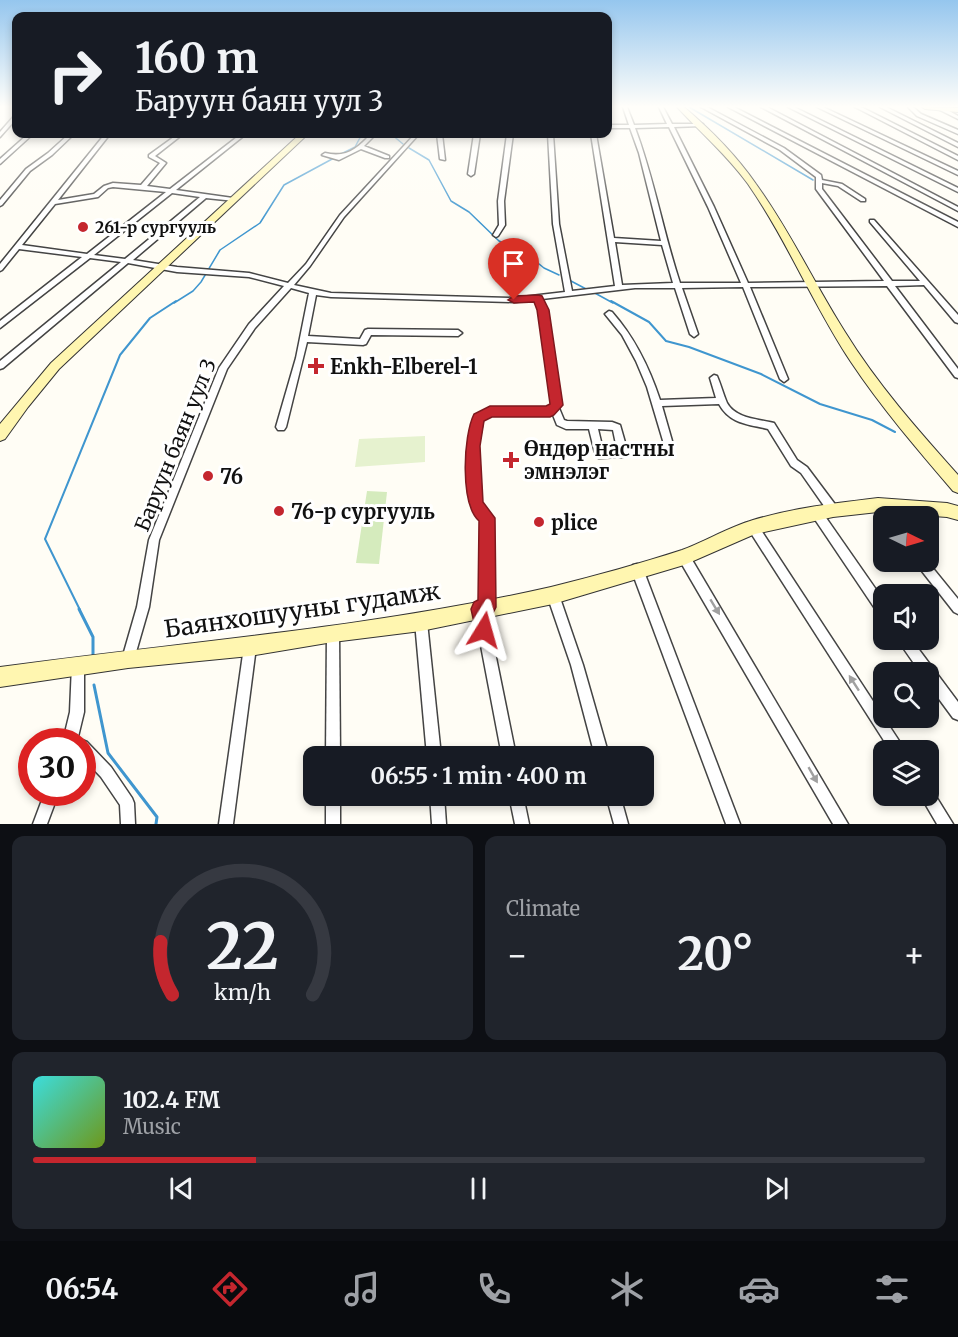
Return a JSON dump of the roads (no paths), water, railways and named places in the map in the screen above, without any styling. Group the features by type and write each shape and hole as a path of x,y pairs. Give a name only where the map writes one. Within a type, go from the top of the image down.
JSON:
{"street":[{"path":"0,162 18,145"},
{"path":"0,204 28,170 39,164 58,145"},
{"path":"0,269 98,145"},
{"path":"143,187 163,163 151,156 165,145"},
{"path":"0,325 230,145"},
{"path":"0,435 23,403 55,366 292,145"},
{"name":"Баруун баян уул 3","path":"128,659 143,607 154,540 223,368 252,326 308,265 342,216 407,145"},
{"path":"441,145 443,159"},
{"path":"471,174 475,145"},
{"path":"496,235 502,225 501,201 508,145"},
{"path":"551,145 556,224 569,294"},
{"path":"595,145 619,287"},
{"path":"639,145 664,243 694,334"},
{"path":"681,145 747,285 784,379"},
{"path":"719,145 752,184 861,365 911,432 958,486"},
{"path":"775,145 797,159 807,170 819,176 819,189 958,375"},
{"path":"804,145 958,225"},
{"path":"837,145 958,209"},
{"path":"867,145 958,190"},
{"path":"900,145 958,173"},
{"path":"933,145 958,158"},
{"path":"325,155 339,158 361,147 387,157"},
{"path":"818,181 840,185 863,200"},
{"path":"55,202 96,195 111,186 143,187 233,200"},
{"path":"0,366 204,197"},
{"path":"872,221 958,320"},
{"path":"611,240 664,243"},
{"path":"19,247 91,255 197,273 252,275 313,293 514,300 538,299 619,287 926,283"},
{"path":"281,428 305,339 313,293"},
{"path":"538,299 543,310 555,409 560,422 566,425 593,426"},
{"path":"609,314 627,336 657,403 667,441"},
{"path":"305,339 363,342 368,332 458,333"},
{"path":"714,378 723,409 733,417 771,426 794,463 804,470 825,513 873,594"},
{"path":"657,403 720,400"},
{"path":"507,746 484,608 487,518 480,512 475,502 473,446 475,427 478,418 490,412 550,412 555,409"},
{"name":"Баянхошууны гудамж","path":"0,676 128,659 250,647 333,633 421,622 553,595 684,556 753,527 825,513 873,510"},
{"name":"Баянхошууны гудамж","path":"939,511 954,511"},
{"path":"753,527 891,740"},
{"path":"684,556 841,824"},
{"path":"637,570 733,824"},
{"path":"929,572 958,608"},
{"path":"553,595 577,665 599,746"},
{"path":"421,622 433,746"},
{"path":"333,633 333,746"},
{"path":"226,824 250,647"},
{"path":"75,728 89,664"},
{"path":"939,688 958,713"},
{"path":"96,762 127,803 128,824"},
{"path":"40,824 47,806"},
{"path":"333,806 333,824"},
{"path":"438,806 439,824"},
{"path":"518,806 522,824"},
{"path":"616,806 621,824"},
{"path":"934,806 946,824"}],"waterway":[{"path":"339,155 356,145"},
{"path":"754,145 813,180"},
{"path":"409,148 429,160 451,201 469,212 499,241 523,251 544,268 559,275"},
{"path":"174,303 193,291 201,282 220,250 260,223 284,185 334,158"},
{"path":"571,281 588,290"},
{"path":"593,292 613,303"},
{"path":"80,610 45,539 120,355 150,318 176,301"},
{"path":"611,301 649,322 666,341 689,347 761,374 820,404 872,420 895,432"},
{"path":"79,609 93,637 93,655"},
{"path":"94,685 108,753 157,817 156,824"}],"place":[{"name":"261-р сургууль","path":"83,227"},
{"name":"Enkh-Elberel-1","path":"316,366"},
{"name":"Өндөр настны эмнэлэг","path":"511,460"},
{"name":"76","path":"208,476"},
{"name":"76-р сургууль","path":"279,511"},
{"name":"plice","path":"539,522"}]}
